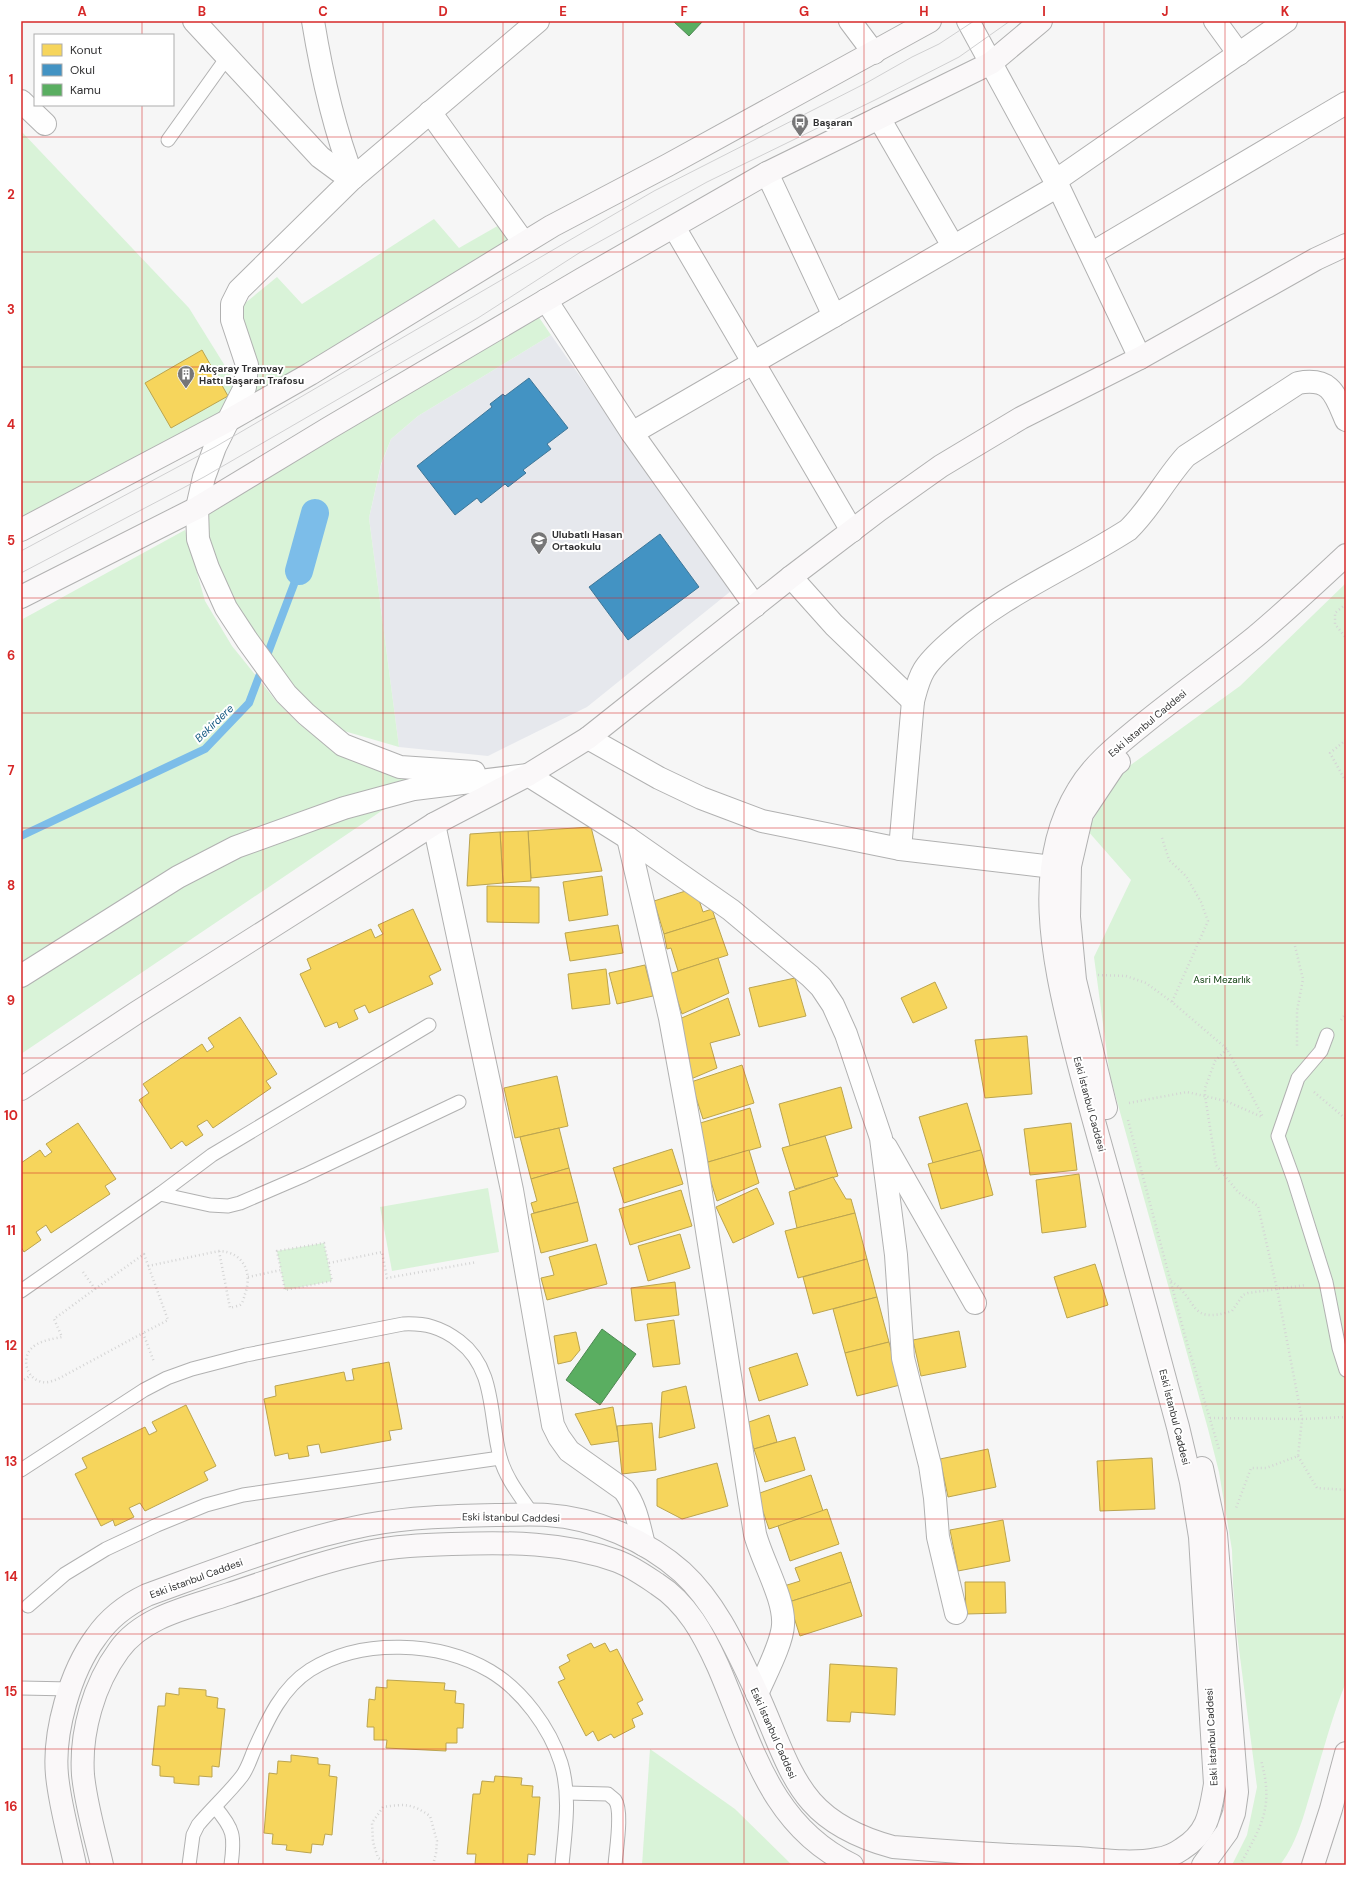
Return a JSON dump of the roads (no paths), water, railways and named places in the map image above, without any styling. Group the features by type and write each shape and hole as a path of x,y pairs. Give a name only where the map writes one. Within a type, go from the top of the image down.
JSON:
{"main road":[{"path":"21,530 231,419 310,374 552,226 675,161 930,21"},
{"path":"21,597 197,508 328,428 767,173 991,63 1041,21"},
{"path":"21,1089 136,1013 434,824 588,738 852,530 935,470 985,438 1020,418 1140,358 1316,258 1346,245"},
{"name":"Eski İstanbul Caddesi","path":"75,1865 57,1775 57,1746 61,1722 80,1665 95,1637 112,1618 130,1603 147,1595 277,1549 331,1533 370,1525 443,1516 549,1515 574,1519 602,1527 644,1545 682,1572 705,1596 724,1627 757,1694 781,1753 800,1789 811,1802 838,1825 873,1842 893,1847 1134,1863 1157,1859 1182,1849 1202,1831 1210,1816 1215,1784 1200,1537 1191,1482 1178,1427 1078,1064 1059,984 1053,942 1050,902 1052,867 1058,833 1067,811 1078,789 1093,770 1125,739 1256,636 1346,555"},
{"name":"Eski İstanbul Caddesi","path":"1203,1865 1211,1856 1226,1832 1234,1814 1237,1792 1216,1534 1209,1493 1089,1044 1075,980 1069,917 1070,866 1082,814 1114,766 1274,636 1346,574"},
{"path":"102,1865 84,1781 84,1743 87,1723 97,1689 108,1667 132,1634 151,1622 173,1613 291,1573 367,1552 414,1546 524,1543 595,1554 621,1563 661,1586 676,1598 694,1620 712,1653 762,1773 777,1798 799,1828 831,1854 852,1865"},
{"path":"1313,1865 1331,1809 1346,1753"}],"street":[{"path":"194,21 320,157 339,171 353,178"},
{"path":"313,21 331,115 353,178"},
{"path":"538,21 353,178 239,290 232,304 232,320 247,365 245,387 231,419 215,447 204,477 197,508 198,539 208,568 226,608 247,640 286,694 306,714 343,745 400,767 524,775 628,838 731,910 821,987 833,1004 846,1034 881,1138 975,1303"},
{"path":"850,21 874,53"},
{"path":"1215,21 1239,54"},
{"path":"632,433 954,246 1057,183 1286,21"},
{"path":"969,23 1057,183 1092,253 1140,358"},
{"path":"21,102 45,124"},
{"path":"1092,253 1346,103"},
{"path":"430,112 524,243"},
{"path":"879,118 954,246"},
{"path":"767,173 834,316"},
{"path":"674,226 852,530"},
{"path":"546,300 632,433 755,606"},
{"path":"900,850 913,701 917,684 924,669 936,655 961,632 1024,590 1128,530 1140,518 1172,472 1186,456 1298,383 1312,381 1322,383 1332,391 1346,420"},
{"path":"791,577 834,625 913,701"},
{"path":"588,738 659,778 701,798 762,821 900,850 1052,867"},
{"path":"21,976 178,877 236,847 344,808 414,789 524,775"},
{"path":"434,824 512,1190 553,1425 559,1438 569,1452 624,1490 635,1510 644,1545"},
{"path":"628,838 670,1018 696,1155 755,1534 759,1550 782,1611 782,1634 757,1694"},
{"path":"881,1138 896,1255 903,1358 930,1465 935,1498 938,1536 956,1613"}],"lane":[{"path":"168,140 228,56"},
{"path":"21,1291 160,1194 212,1155 429,1025"},
{"path":"1327,1035 1321,1051 1298,1078 1278,1136 1294,1180 1326,1282 1339,1348 1346,1370"},
{"path":"160,1194 210,1205 228,1206 240,1203 304,1175 459,1102"},
{"path":"21,1470 144,1390 161,1381 192,1369 246,1355 403,1324 430,1325 453,1336 468,1348 479,1361 485,1374 500,1458 513,1485 533,1515"},
{"path":"28,1606 65,1574 84,1561 157,1525 206,1505 243,1495 500,1458"},
{"path":"189,1865 193,1834 198,1825 243,1775 266,1724 279,1701 295,1682 310,1670 330,1660 353,1653 393,1648 437,1652 456,1657 491,1672 523,1699 535,1714 556,1749 564,1776 567,1793 562,1865"},
{"path":"21,1688 71,1689"},
{"path":"567,1793 608,1794 615,1800 618,1809 615,1865"},
{"path":"215,1807 228,1822 233,1835 234,1845 231,1865"}],"waterway":[{"path":"299,571 315,513"},
{"name":"Bekirdere","path":"21,836 205,749 249,703 299,571"}],"tram line":[{"path":"21,551 215,447 654,191 868,82 912,57 939,44 974,21"},
{"path":"21,573 204,477 478,318 579,253 707,182 959,57 1010,21"}],"place":[{"name":"Başaran","path":"800,137"},
{"name":"Akçaray Tramvay Hattı Başaran Trafosu","path":"186,389"},
{"name":"Ulubatlı Hasan Ortaokulu","path":"539,555"}],"park label":[{"name":"Asri Mezarlık","path":"1222,979"}]}
